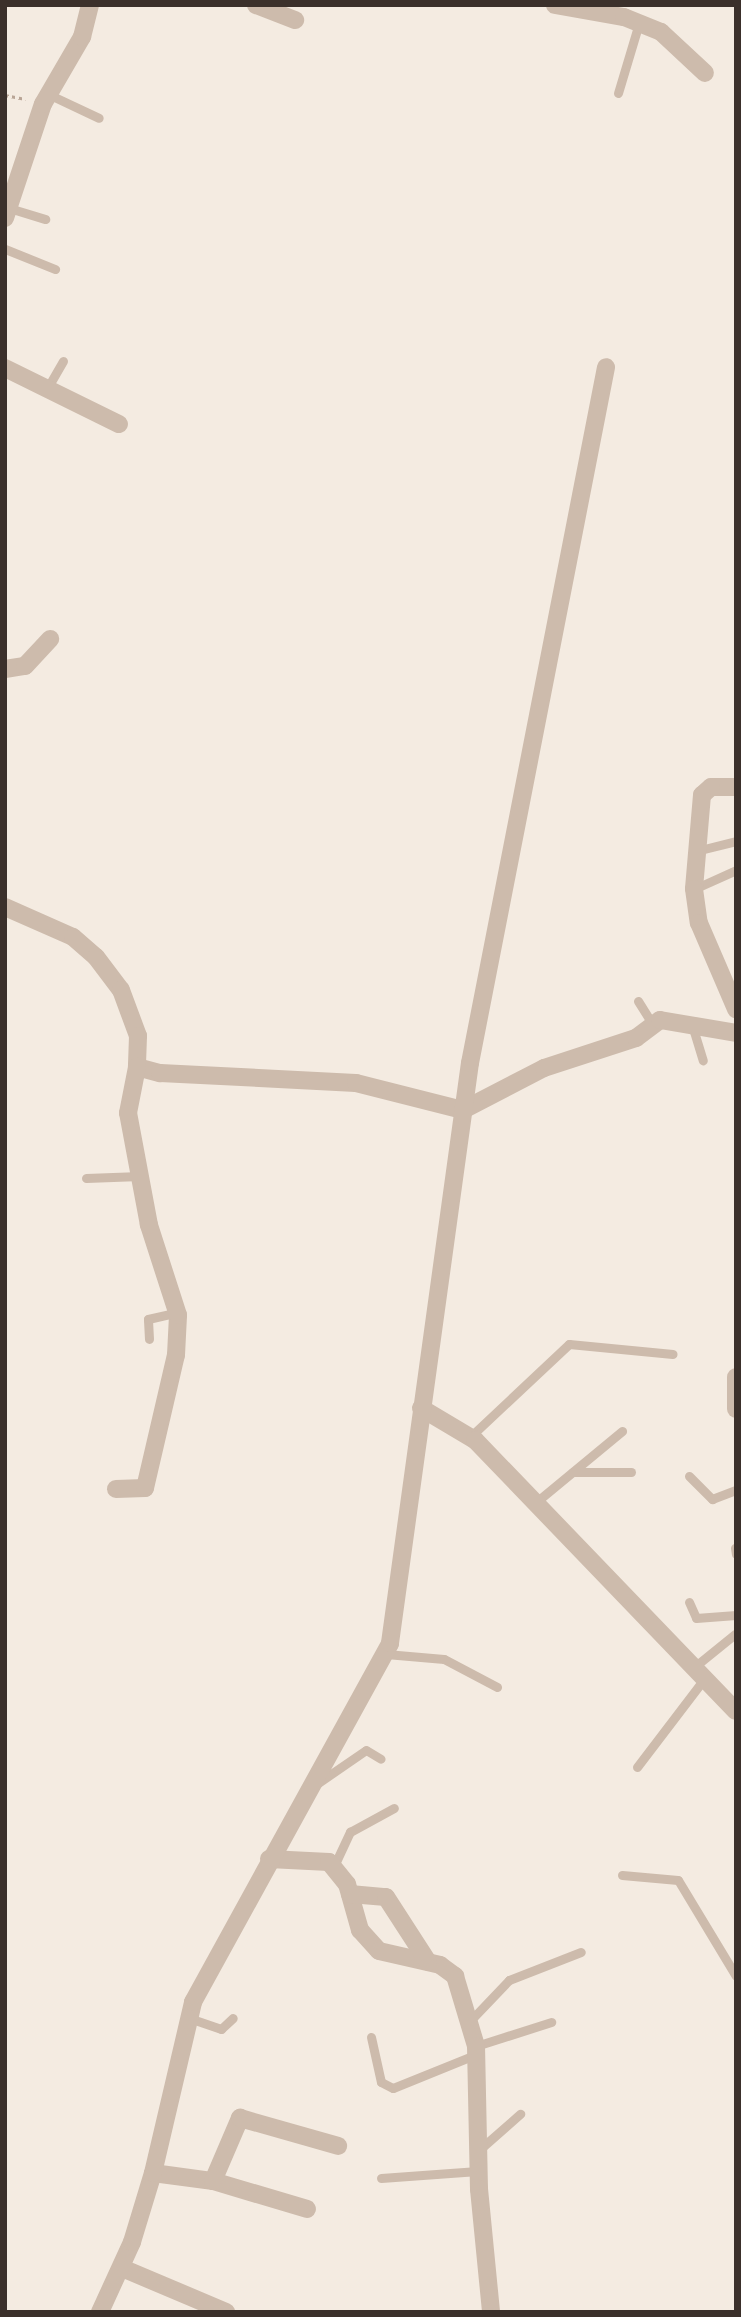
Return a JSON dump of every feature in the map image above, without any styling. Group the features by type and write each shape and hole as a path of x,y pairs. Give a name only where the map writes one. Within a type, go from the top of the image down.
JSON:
{"street":[{"path":"7,213 46,99 82,37 90,5"},
{"path":"256,5 295,20"},
{"path":"555,5 639,23 661,32 705,73"},
{"path":"102,2311 122,2268 153,2173 189,2018 305,1792 386,1654 463,1110 606,367"},
{"path":"5,368 119,424"},
{"path":"5,669 25,666 50,639"},
{"path":"735,1002 699,923 694,889 702,795 711,787 736,787"},
{"path":"5,907 73,937 96,957 121,990 138,1035 138,1068 128,1113 142,1175 149,1225 178,1312 176,1355 145,1488 116,1489"},
{"path":"138,1068 356,1083 463,1110 544,1068 636,1038 653,1025 672,1019 736,1033"},
{"path":"736,1377 736,1409"},
{"path":"421,1408 470,1437 736,1711"},
{"path":"269,1859 317,1859 334,1866 350,1894 355,1922 379,1951 428,1962 455,1976 476,2050 478,2171 491,2312"},
{"path":"350,1894 386,1898 428,1962"},
{"path":"213,2181 240,2118 338,2146"},
{"path":"153,2173 213,2181 307,2209"},
{"path":"122,2268 226,2312"}],"lane":[{"path":"618,93 639,23"},
{"path":"46,99 99,118"},
{"path":"7,213 45,219"},
{"path":"5,249 55,269"},
{"path":"48,387 63,361"},
{"path":"696,851 736,841"},
{"path":"694,889 736,870"},
{"path":"638,1001 653,1025"},
{"path":"691,1023 703,1060"},
{"path":"86,1178 142,1175"},
{"path":"149,1339 148,1319 178,1312"},
{"path":"470,1437 569,1345 590,1341 673,1354"},
{"path":"535,1503 622,1431"},
{"path":"573,1472 631,1472"},
{"path":"689,1476 712,1499 736,1490"},
{"path":"689,1602 696,1618 736,1615"},
{"path":"637,1767 699,1674 735,1634"},
{"path":"386,1654 454,1662 497,1687"},
{"path":"305,1792 366,1750 381,1759"},
{"path":"334,1866 349,1832 394,1808"},
{"path":"622,1875 678,1880 736,1976"},
{"path":"469,2022 509,1980 581,1952"},
{"path":"189,2018 221,2029 233,2018"},
{"path":"372,2037 381,2082 393,2088 476,2050 551,2022"},
{"path":"478,2151 520,2114"},
{"path":"381,2178 478,2171"}],"path":[{"path":"5,95 46,99"}]}
